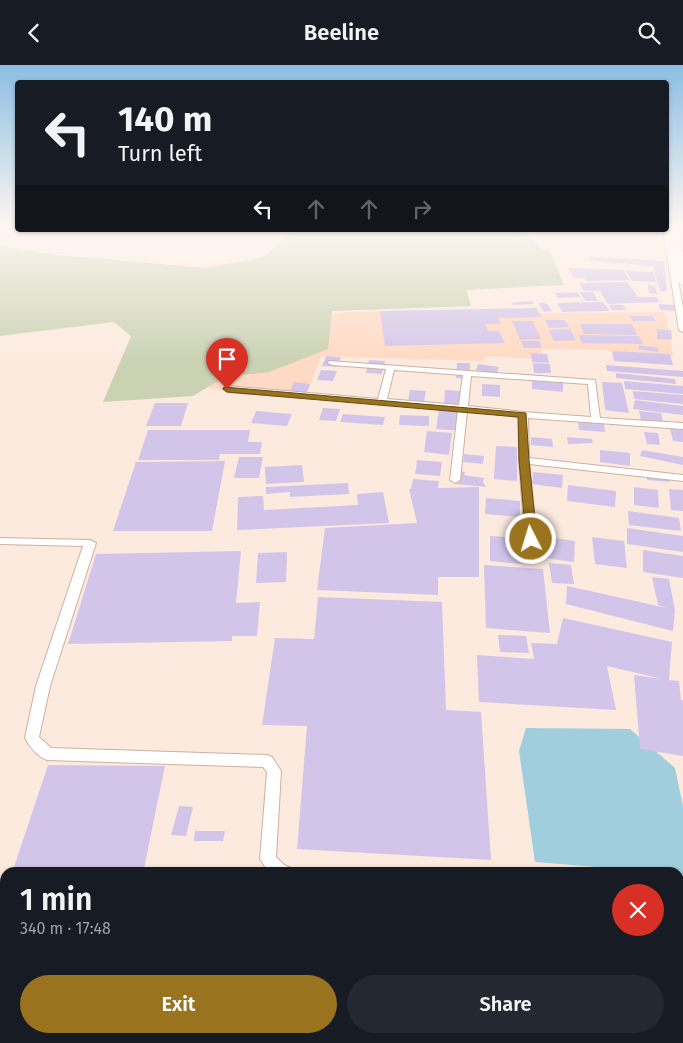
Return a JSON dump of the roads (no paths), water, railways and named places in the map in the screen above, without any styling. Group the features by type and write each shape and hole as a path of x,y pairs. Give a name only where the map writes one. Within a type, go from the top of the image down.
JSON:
{"street":[{"path":"673,273 683,330"},
{"path":"332,363 592,382 596,419"},
{"path":"382,401 391,367"},
{"path":"455,480 467,373"},
{"path":"227,389 382,401 523,415 683,426"},
{"path":"523,415 524,460 531,539"},
{"path":"524,460 683,478"},
{"path":"0,541 90,543 43,686 32,738 47,754 267,761 274,771 268,859 275,867"}],"water":[{"path":"526,728 630,729 675,768 683,806 683,867 596,867 535,862 519,751"}]}
